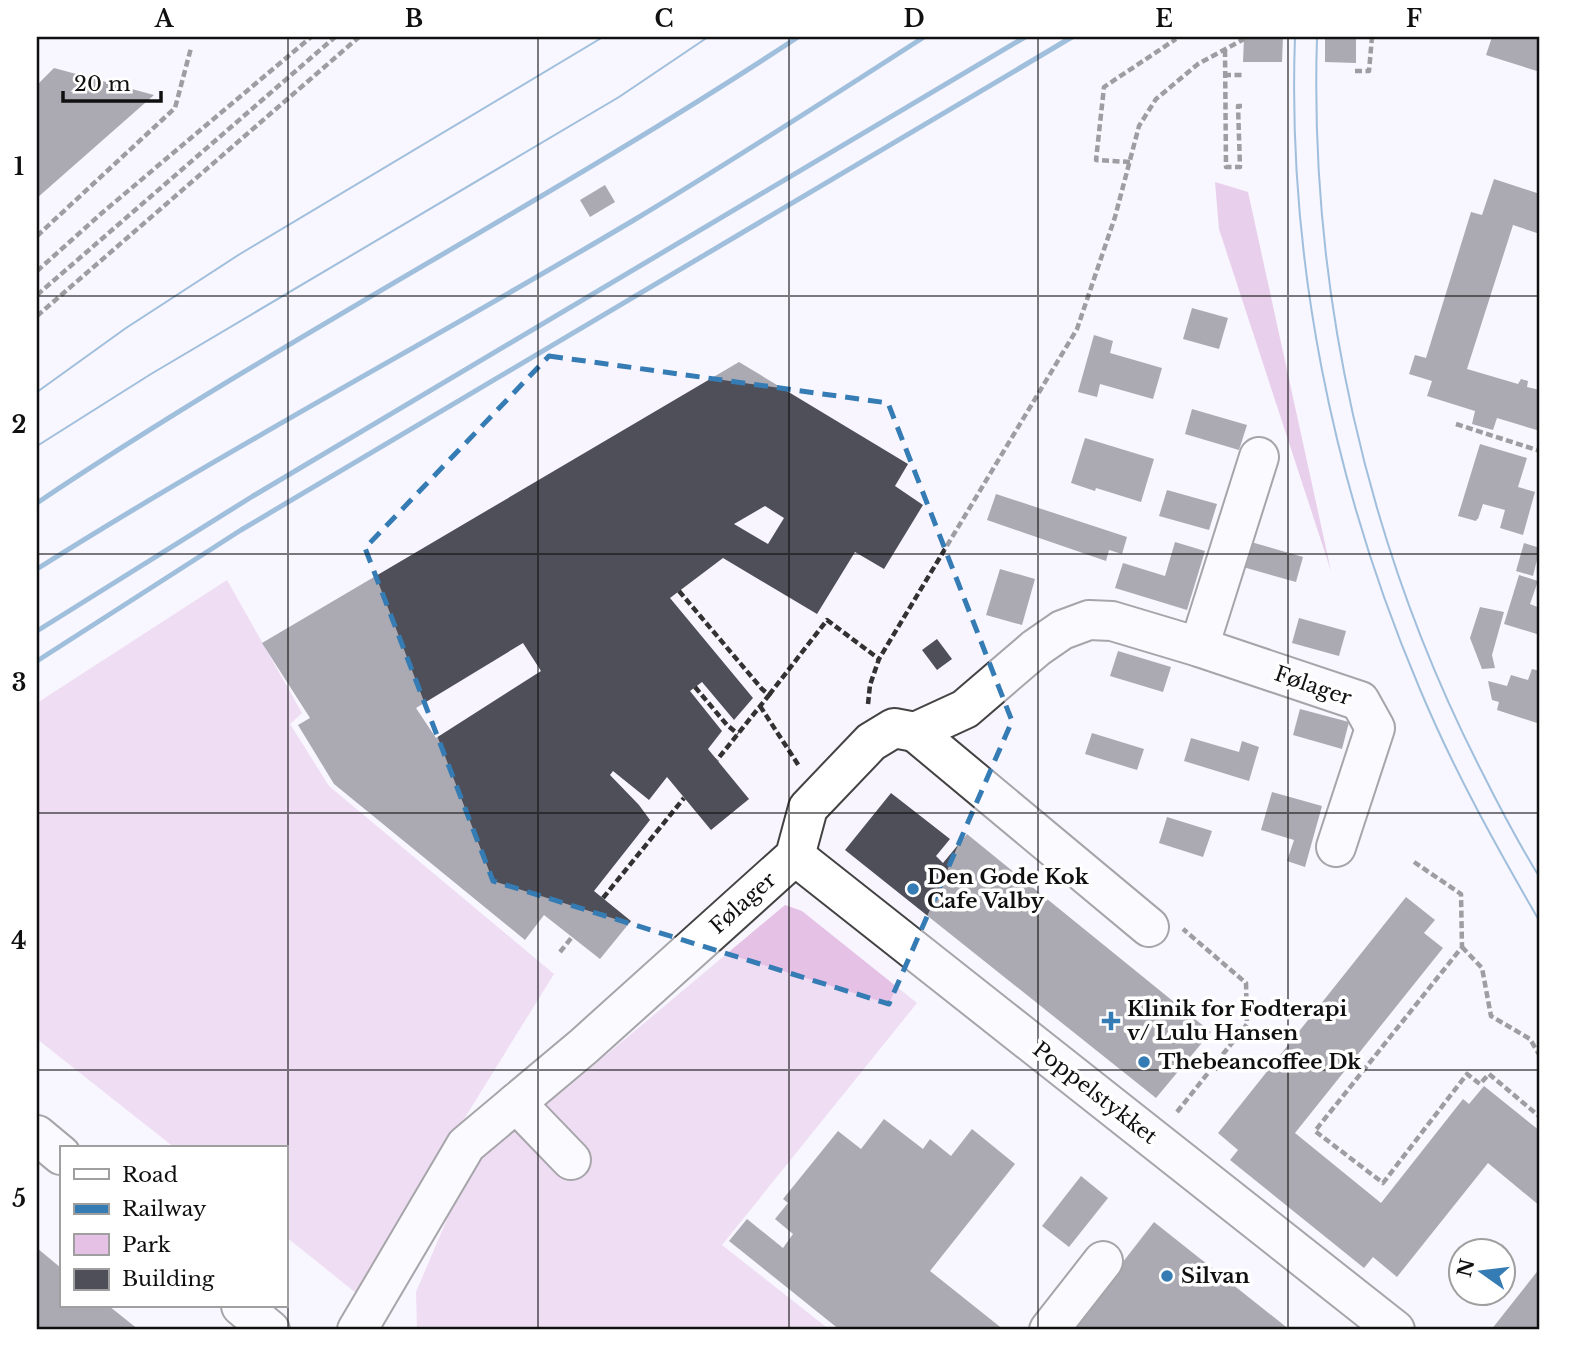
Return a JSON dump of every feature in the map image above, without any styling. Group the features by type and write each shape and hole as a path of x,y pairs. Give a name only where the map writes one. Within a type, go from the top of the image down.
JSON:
{"street":[{"path":"1199,647 1259,457"},
{"name":"Følager","path":"357,1330 466,1145 584,1046 795,856 808,808 871,742 894,728 915,732 965,709 1062,630 1089,620 1112,621 1360,701 1375,728 1336,848"},
{"path":"915,732 1149,927"},
{"name":"Poppelstykket","path":"795,856 1395,1330"},
{"path":"516,1103 571,1160"},
{"path":"37,1135 60,1154"},
{"path":"1049,1330 1103,1261"},
{"path":"243,1308 270,1330"}],"path":[{"path":"37,271 311,37"},
{"path":"37,295 335,37"},
{"path":"37,316 359,37"},
{"path":"1355,71 1369,71 1373,37"},
{"path":"1130,162 1096,160 1104,87 1176,39"},
{"path":"871,742 868,707 870,685 879,659 1077,329 1115,217 1139,126 1156,99 1198,64 1244,39"},
{"path":"37,236 175,108 191,48"},
{"path":"1225,50 1226,167 1240,167 1238,106 1244,106"},
{"path":"1226,75 1243,75"},
{"path":"1456,424 1540,450"},
{"path":"679,591 769,695"},
{"path":"717,760 827,620 879,659"},
{"path":"695,687 738,734"},
{"path":"760,706 819,796"},
{"path":"603,898 684,798"},
{"path":"1414,862 1461,894 1462,947 1315,1131 1383,1183 1467,1074 1480,1084 1489,1074 1540,1117"},
{"path":"1149,927 1176,924 1246,983 1247,1024 1155,1141"},
{"path":"560,952 572,937"},
{"path":"1462,947 1482,968 1491,1016 1530,1040 1540,1056"}],"highlighted area":[{"path":"549,356 888,403 1012,721 889,1004 493,881 365,548"}],"green space":[{"path":"227,580 302,713 290,724 329,786 554,974 356,1293 287,1238 287,1146 172,1146 37,1039 37,703"},
{"path":"785,905 802,911 917,1003 722,1245 830,1330 417,1330 416,1292 453,1205 482,1156"}],"shaded area":[{"path":"1215,182 1248,192 1331,571 1219,229"}],"building":[{"path":"1244,37 1283,37 1282,62 1243,62"},
{"path":"1325,37 1356,37 1356,63 1325,62"},
{"path":"1492,37 1540,37 1540,72 1486,55"},
{"path":"54,68 154,95 37,198 37,85"},
{"path":"1494,179 1540,194 1540,234 1513,225 1467,369 1518,384 1521,379 1528,381 1527,387 1540,390 1540,431 1497,418 1493,430 1472,424 1475,411 1427,396 1432,381 1409,374 1415,355 1426,358 1471,212 1482,215"},
{"path":"605,185 615,202 590,217 580,200"},
{"path":"1192,308 1228,318 1219,349 1183,339"},
{"path":"1094,335 1113,341 1110,353 1162,368 1153,399 1100,384 1097,397 1078,392"},
{"path":"739,362 908,464 895,486 923,505 884,569 855,552 817,614 723,558 670,598 753,698 734,720 702,682 690,691 722,731 708,749 749,799 711,830 667,777 649,800 613,771 610,775 650,820 594,891 631,921 600,959 544,915 525,940 334,784 298,725 310,718 262,643","holes":["765,506 784,518 768,544 734,524","523,643 541,671 436,738 416,708"]},
{"path":"1192,409 1247,425 1239,450 1185,434"},
{"path":"1085,438 1154,459 1141,502 1071,483"},
{"path":"1480,444 1527,458 1518,487 1535,492 1523,535 1500,528 1505,510 1483,504 1476,521 1458,516"},
{"path":"1167,490 1217,504 1209,530 1159,516"},
{"path":"996,494 1127,537 1122,554 1109,550 1106,561 987,520"},
{"path":"1175,542 1205,551 1187,610 1115,588 1123,563 1165,576"},
{"path":"1251,542 1303,557 1296,582 1243,567"},
{"path":"1524,543 1540,548 1533,576 1516,571"},
{"path":"1000,569 1035,579 1022,625 986,615"},
{"path":"1519,575 1538,581 1530,604 1540,608 1540,635 1504,624"},
{"path":"1480,607 1504,612 1492,655 1495,668 1482,669 1470,638"},
{"path":"1299,618 1346,631 1339,656 1292,643"},
{"path":"937,639 952,659 937,670 922,650"},
{"path":"1118,651 1171,667 1163,692 1110,676"},
{"path":"1532,669 1540,671 1540,724 1497,710 1499,702 1492,700 1488,681 1507,686 1511,675 1528,680"},
{"path":"1300,709 1349,722 1342,749 1293,735"},
{"path":"1092,733 1144,749 1137,770 1085,754"},
{"path":"1191,738 1239,752 1242,741 1259,747 1249,781 1184,761"},
{"path":"1272,792 1322,806 1305,867 1287,861 1294,840 1261,830"},
{"path":"891,793 950,839 936,856 943,863 967,834 1211,1032 1156,1098 845,850"},
{"path":"1167,817 1212,831 1203,857 1159,843"},
{"path":"1406,897 1435,920 1424,933 1443,948 1295,1133 1381,1203 1463,1099 1469,1104 1484,1086 1540,1131 1540,1206 1488,1163 1397,1277 1373,1257 1364,1268 1230,1160 1238,1150 1218,1133"},
{"path":"884,1119 923,1149 930,1139 951,1156 972,1129 1015,1164 930,1271 1004,1330 840,1330 729,1241 747,1219 783,1248 793,1234 775,1219 788,1203 783,1199 838,1131 861,1149"},
{"path":"1081,1176 1108,1198 1069,1247 1042,1226"},
{"name":"Silvan","path":"1154,1222 1290,1330 1070,1330"},
{"path":"37,1248 60,1267 60,1308 112,1308 139,1330 37,1330"},
{"path":"1540,1268 1540,1330 1491,1330 1508,1308 1518,1308 1518,1296"}],"tram line":[{"path":"37,392 126,328 240,254 603,37"},
{"path":"37,446 151,374 619,97 708,37"},
{"path":"1295,37 1299,203 1308,286 1322,369 1362,531 1389,610 1446,748 1540,922"},
{"path":"1317,37 1317,132 1323,227 1335,321 1353,415 1377,507 1406,597 1441,686 1482,772 1540,878"}],"railway":[{"path":"37,503 225,383 609,156 798,37"},
{"path":"37,569 185,479 634,220 924,37"},
{"path":"37,631 253,496 1025,37"},
{"path":"37,661 241,530 1072,37"}],"place":[{"name":"Den Gode Kok Cafe Valby","path":"913,889"},
{"name":"Klinik for Fodterapi v/ Lulu Hansen","path":"1111,1021"},
{"name":"Thebeancoffee Dk","path":"1144,1062"},
{"name":"Silvan","path":"1167,1276"}]}
